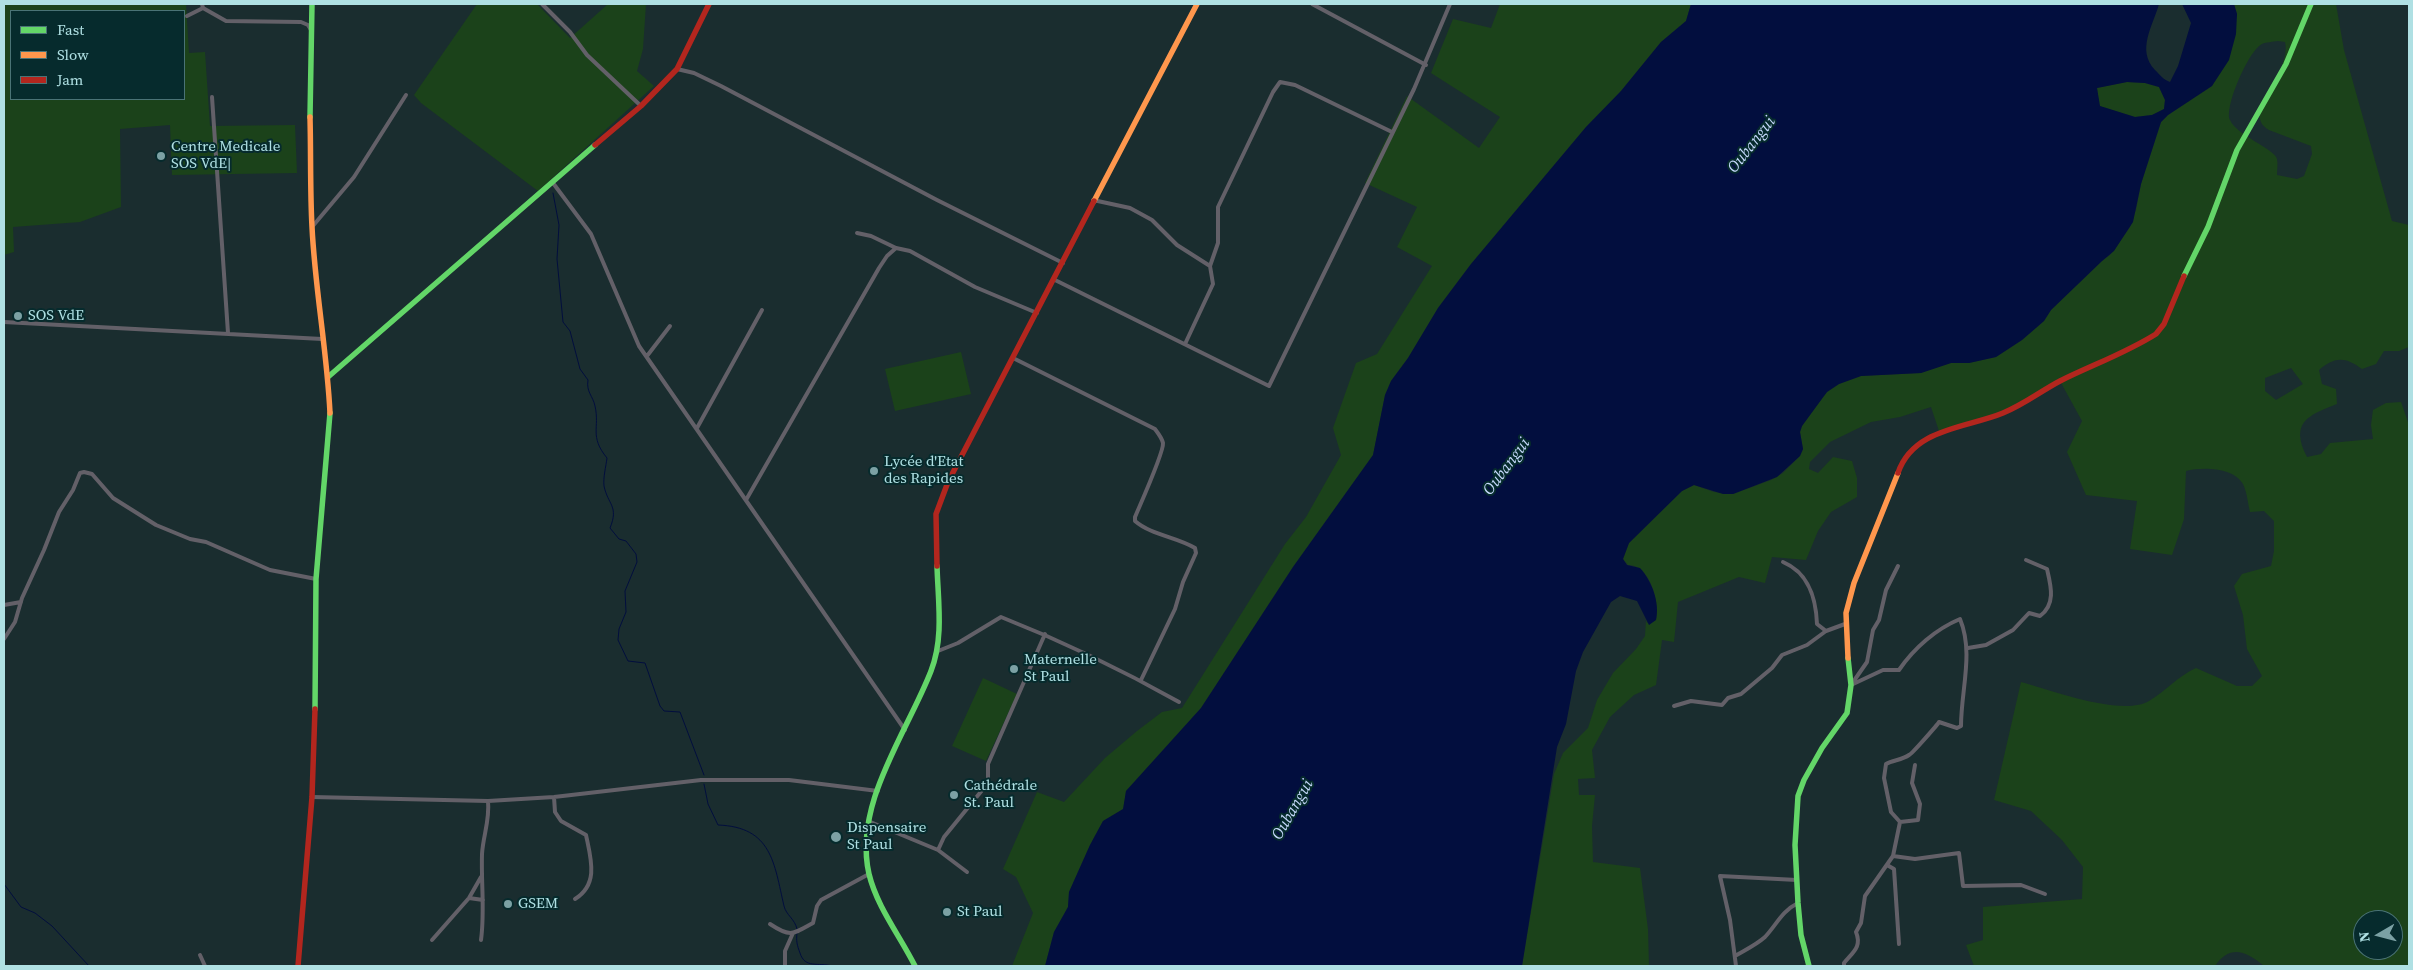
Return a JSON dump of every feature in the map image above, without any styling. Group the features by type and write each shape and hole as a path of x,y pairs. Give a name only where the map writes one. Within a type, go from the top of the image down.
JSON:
{"main road":[{"path":"298,966 312,797 316,688 316,579 330,423 328,377 322,339 312,227 309,80 312,4"},
{"path":"328,377 641,106 677,69 709,4"},
{"path":"915,966 869,874 866,841 868,821 878,791 932,670 938,651 940,636 934,541 936,514 948,482 1055,280 1093,200 1124,145 1197,4"},
{"path":"1809,966 1801,935 1798,903 1795,822 1798,796 1813,764 1847,713 1851,685 1845,624 1854,583 1877,523 1886,507 1897,474 1907,455 1930,438 1952,427 2003,413 2060,381 2156,334 2164,324 2180,291 2192,258 2208,227 2236,150 2286,64 2310,4"}],"street":[{"path":"542,4 570,32 586,56 641,106"},
{"path":"1312,4 1426,65"},
{"path":"1055,280 1269,386 1426,65 1450,4"},
{"path":"187,16 203,6 226,21 301,22 308,25 311,30"},
{"path":"677,69 694,73 721,86 937,200 1063,263"},
{"path":"1185,344 1213,284 1210,266 1218,242 1218,207 1273,92 1280,82 1294,85 1392,132"},
{"path":"312,227 354,177 406,95"},
{"path":"212,97 228,333"},
{"path":"553,183 591,234 639,346 905,730"},
{"path":"1093,200 1130,208 1152,220 1177,245 1210,266"},
{"path":"857,233 871,236 896,248 910,251 975,287 1037,313"},
{"path":"746,500 879,268 887,256 896,248"},
{"path":"696,428 762,310"},
{"path":"4,322 322,339"},
{"path":"647,356 670,326"},
{"path":"1013,358 1156,429 1161,438 1163,444 1161,455 1147,484 1135,521 1170,538 1190,545 1195,548 1196,553 1183,582 1175,609 1140,680"},
{"path":"4,639 15,622 21,602 58,512 73,490 80,473 84,472 92,474 113,498 156,525 190,539 206,542 270,570 316,579"},
{"path":"1968,648 1986,645 2013,630 2029,613 2040,616 2044,613 2052,596 2047,569 2044,566 2026,560"},
{"path":"1783,562 1789,564 1803,578 1813,592 1816,603 1817,624 1826,631"},
{"path":"1851,685 1866,662 1873,630 1880,620 1886,590 1898,566"},
{"path":"4,604 21,602"},
{"path":"938,651 958,643 1001,616 1044,634 1140,680 1179,702"},
{"path":"1851,685 1883,670 1899,670 1908,656 1930,637 1947,624 1960,619 1966,633 1968,648 1961,726 1957,728 1939,722 1937,727 1922,740 1916,750 1908,756 1886,764 1884,778 1891,812 1900,822"},
{"path":"1674,706 1691,701 1722,705 1728,698 1741,694 1772,668 1782,655 1806,645 1826,631 1845,624"},
{"path":"938,850 944,837 988,783 988,764 1044,634"},
{"path":"1900,822 1918,820 1920,804 1912,782 1914,765"},
{"path":"312,797 488,801 554,797 701,780 789,780 878,791"},
{"path":"554,797 558,817 566,825 586,835 591,881 582,894 575,899"},
{"path":"481,940 484,919 483,842 489,821 488,801"},
{"path":"868,821 938,850 967,872"},
{"path":"1844,966 1844,963 1858,947 1859,940 1856,932 1861,923 1865,896 1893,856 1900,822"},
{"path":"1893,856 1915,859 1959,852 1963,886 2021,884 2045,894"},
{"path":"1887,866 1894,869 1899,944"},
{"path":"770,924 782,932 800,932 813,923 821,900 869,874"},
{"path":"432,940 470,898 482,876"},
{"path":"1736,966 1730,920 1720,876 1797,880"},
{"path":"470,898 483,900"},
{"path":"1735,956 1751,948 1766,936 1782,914 1798,903"},
{"path":"785,966 785,951 793,933"},
{"path":"200,956 205,966"}],"green space":[{"path":"4,4 186,4 189,53 205,52 210,126 295,125 297,173 172,175 170,125 120,129 121,207 80,222 13,227 14,252 4,255"},
{"path":"477,4 537,4 570,38 608,4 646,4 643,49 637,71 654,86 538,191 421,103 414,95"},
{"path":"1500,4 1691,4 1686,21 1661,42 1621,91 1586,127 1471,264 1438,308 1408,358 1391,381 1385,395 1373,455 1293,567 1201,708 1126,791 1124,809 1103,821 1069,892 1068,907 1054,932 1045,966 1012,966 1033,913 1016,877 1003,869 1037,792 1064,802 1105,758 1137,731 1162,712 1182,708 1285,544 1306,517 1341,455 1333,428 1356,363 1377,354 1432,266 1397,247 1417,207 1365,183 1407,96 1479,148 1500,117 1431,73 1453,19 1491,28"},
{"path":"2234,4 2336,4 2344,50 2392,221 2409,225 2409,347 2399,351 2384,351 2376,364 2362,369 2346,360 2335,360 2325,365 2319,370 2322,384 2336,389 2337,404 2310,416 2301,428 2300,436 2307,457 2321,454 2330,443 2373,439 2371,425 2373,410 2386,403 2401,402 2409,425 2409,966 2264,966 2245,954 2232,952 2221,959 2215,966 1974,966 1966,945 1983,940 1983,907 2082,899 2083,867 2062,840 2031,811 1994,800 2021,682 2067,696 2122,706 2137,705 2149,701 2183,675 2196,668 2237,686 2252,686 2262,676 2247,649 2243,615 2234,586 2242,574 2271,566 2274,551 2274,521 2264,511 2250,512 2243,484 2232,474 2225,471 2208,469 2186,471 2184,519 2172,555 2130,549 2137,501 2086,495 2067,452 2082,421 2060,381 2003,413 1940,434 1931,407 1900,417 1871,422 1830,442 1810,462 1809,469 1818,473 1833,457 1852,461 1857,478 1857,497 1831,512 1818,531 1806,560 1772,557 1765,583 1739,577 1678,602 1674,642 1662,640 1656,685 1634,695 1610,717 1592,750 1595,778 1578,779 1579,795 1595,795 1592,826 1593,862 1640,868 1648,929 1649,966 1522,966 1554,774 1563,753 1588,728 1597,700 1613,673 1636,649 1645,636 1646,620 1647,623 1656,620 1655,595 1648,577 1636,566 1628,565 1623,559 1629,543 1682,491 1694,485 1714,492 1733,494 1771,480 1783,473 1800,456 1803,449 1800,432 1802,426 1827,392 1839,384 1861,376 1921,373 1951,363 1969,363 1996,357 2022,340 2044,321 2051,310 2110,255 2130,227 2136,210 2141,184 2161,122 2168,115 2212,86 2237,14","holes":["2268,42 2285,42 2286,49 2281,68 2260,112 2260,118 2262,124 2269,130 2311,146 2312,154 2304,176 2297,179 2277,175 2277,159 2275,155 2234,126 2230,120 2229,113 2239,79 2257,48","2291,368 2303,384 2276,400 2265,391 2265,378"]},
{"path":"2127,82 2145,83 2159,87 2165,100 2164,109 2152,115 2135,117 2099,106 2097,88"},
{"path":"961,352 971,394 895,411 885,369"},
{"path":"983,678 1017,694 986,761 952,746"}],"water":[{"name":"Oubangui","path":"1691,4 2159,4 2146,46 2147,54 2149,62 2155,70 2170,82 2178,66 2191,23 2182,4 2234,4 2237,14 2236,34 2229,60 2212,86 2168,115 2161,122 2141,184 2133,222 2114,251 2051,310 2044,321 2022,340 1996,357 1969,363 1951,363 1921,373 1861,376 1839,384 1827,392 1802,426 1800,432 1803,449 1800,456 1777,477 1733,494 1723,494 1694,485 1682,491 1629,543 1623,559 1627,565 1640,568 1648,579 1656,600 1656,620 1649,625 1637,601 1620,596 1611,602 1583,652 1576,671 1566,724 1557,747 1522,966 1045,966 1054,932 1068,907 1069,892 1103,821 1123,809 1126,791 1201,708 1293,567 1373,455 1385,395 1391,381 1408,358 1438,308 1471,264 1586,127 1621,91 1661,42 1686,21","holes":["2127,82 2145,83 2159,87 2165,100 2164,109 2152,115 2135,117 2100,106 2097,88"]}],"waterway":[{"path":"553,193 559,225 557,259 563,322 570,331 580,369 588,380 588,388 596,414 598,444 607,458 604,486 613,510 610,528 619,539 626,541 636,554 637,562 625,591 626,612 619,629 618,640 628,661 645,663 660,706 664,711 680,712 704,775"},
{"path":"704,784 708,804 718,825 736,827 750,832 768,850 777,875 785,909 797,929"},
{"path":"4,884 21,907 35,913 52,926 89,966"},
{"path":"797,933 798,948 805,961 832,966"}],"traffic: fast":[{"path":"310,117 312,4"},
{"path":"2184,276 2208,227 2237,150 2286,64 2311,4"},
{"path":"328,377 595,145"},
{"path":"315,709 316,579 330,413"},
{"path":"915,966 877,898 869,874 866,848 869,821 875,795 921,695 935,658 939,633 937,566"},
{"path":"1809,966 1801,935 1798,903 1795,845 1798,796 1804,780 1822,748 1847,713 1851,685 1848,658"}],"traffic: slow":[{"path":"1094,201 1197,4"},
{"path":"310,117 314,250 330,413"},
{"path":"1848,658 1846,613 1854,583 1898,473"}],"traffic: jam":[{"path":"595,145 641,106 677,69 709,4"},
{"path":"937,566 936,514 948,482 1094,201"},
{"path":"1898,473 1905,458 1928,438 2010,410 2060,381 2121,353 2156,334 2164,324 2184,276"},
{"path":"298,966 312,797 315,709"}],"place":[{"name":"Centre Medicale SOS VdE|","path":"161,156"},
{"name":"SOS VdE","path":"18,316"},
{"name":"Lycée d'Etat des Rapides","path":"874,471"},
{"name":"Maternelle St Paul","path":"1014,669"},
{"name":"Cathédrale St. Paul","path":"954,795"},
{"name":"Dispensaire St Paul","path":"836,837"},
{"name":"GSEM","path":"508,904"},
{"name":"St Paul","path":"947,912"}]}
